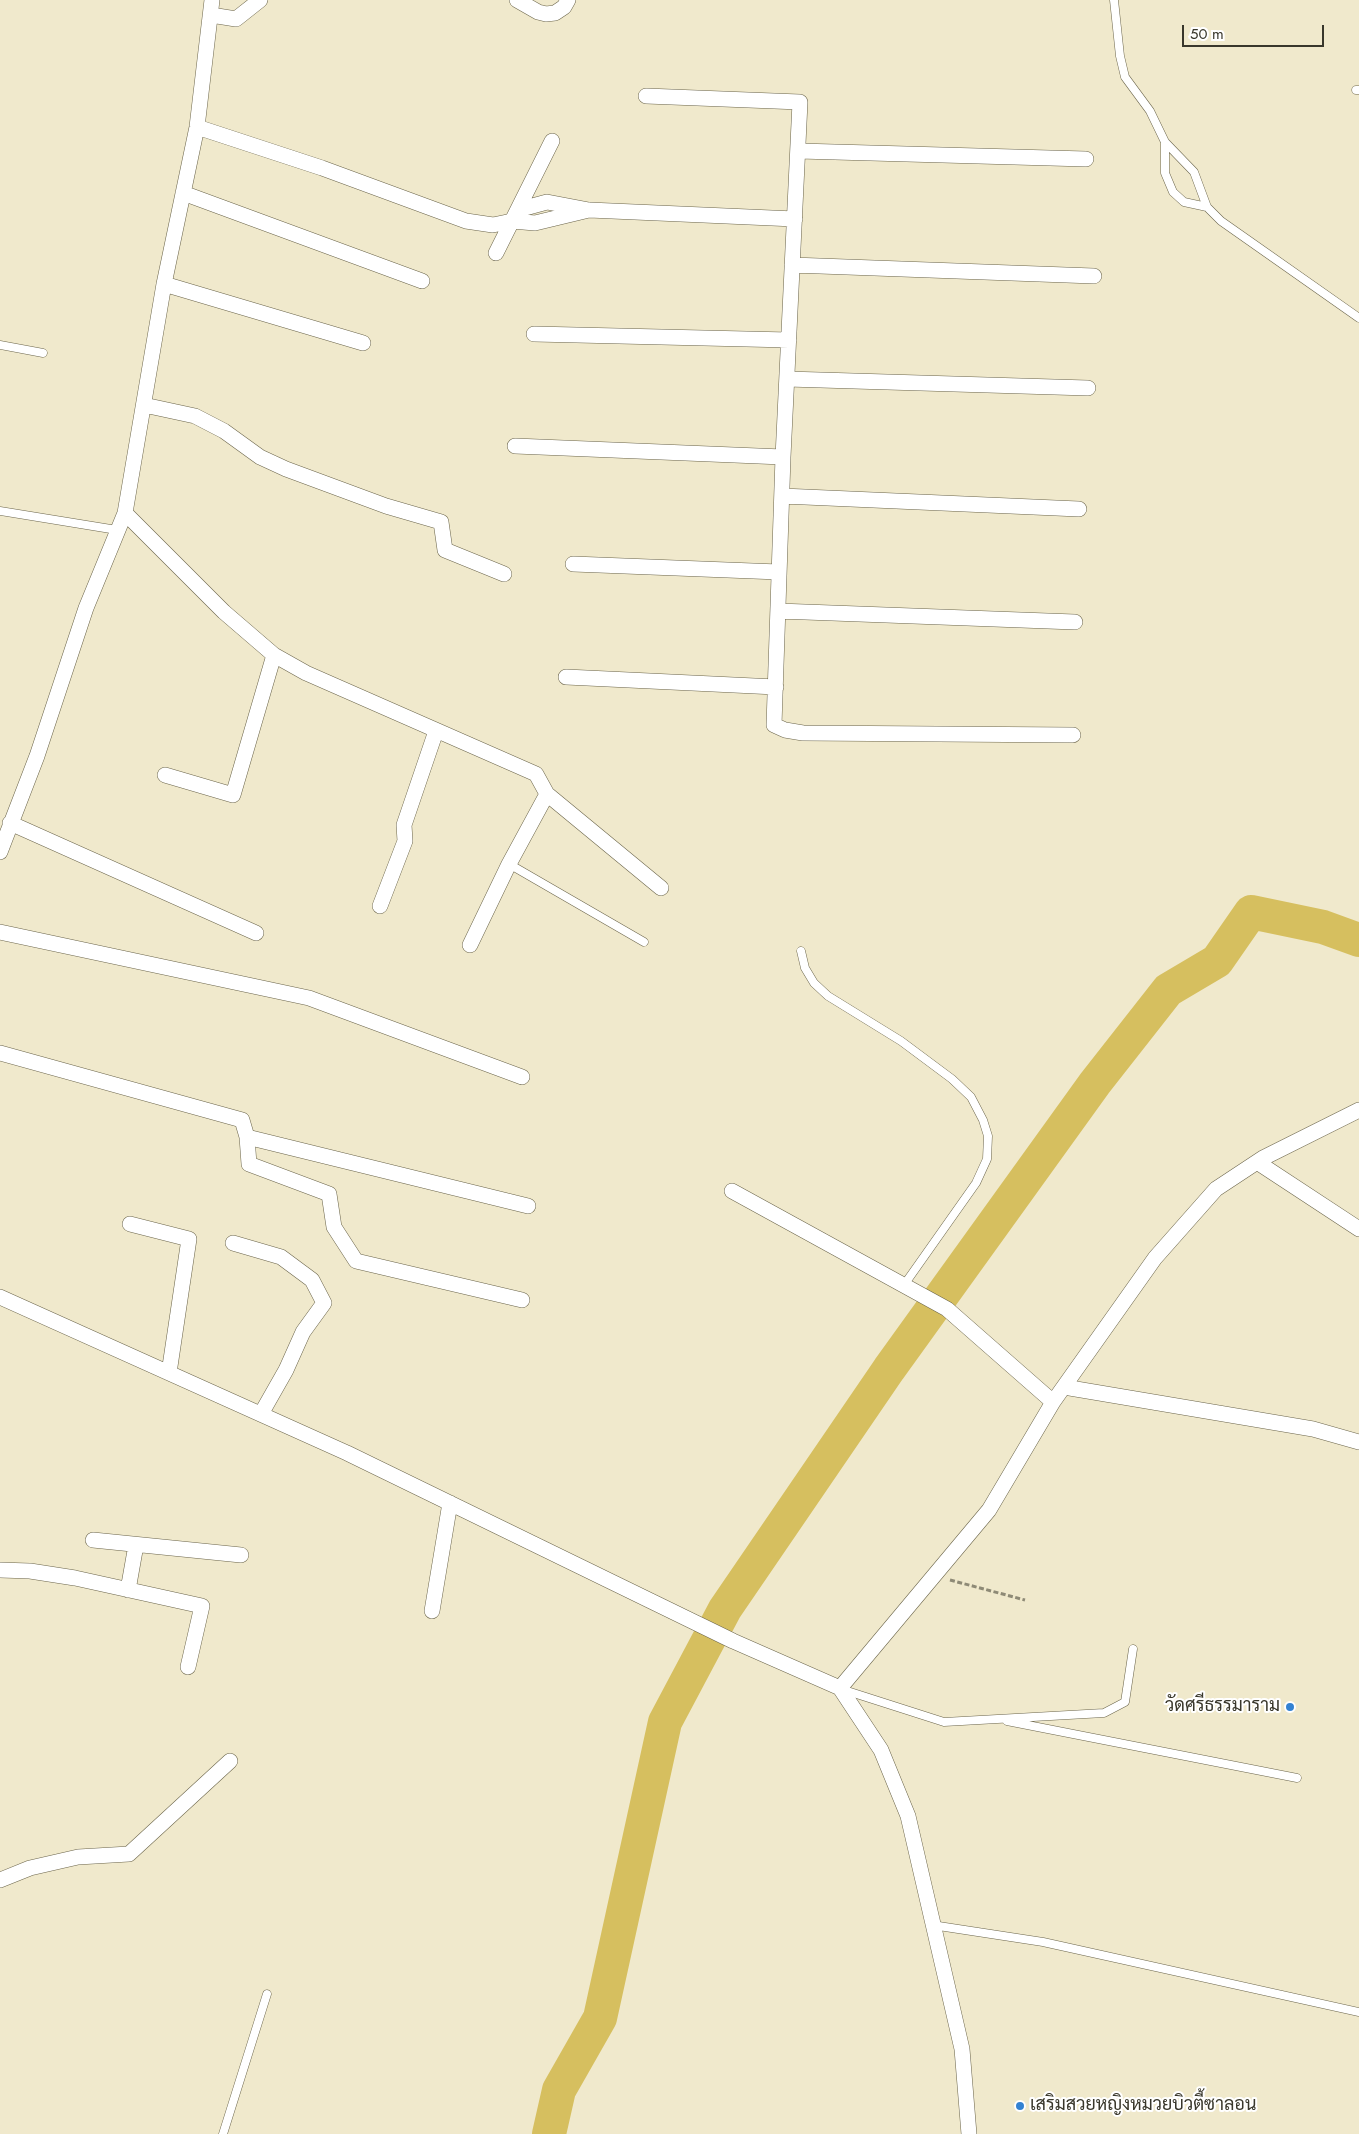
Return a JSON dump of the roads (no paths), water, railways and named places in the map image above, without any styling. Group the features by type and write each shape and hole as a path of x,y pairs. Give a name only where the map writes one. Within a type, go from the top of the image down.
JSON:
{"street":[{"path":"0,852 37,756 86,608 124,513 164,284 197,128 212,8 236,19 260,0"},
{"path":"517,0 538,12 546,14 555,13 564,7 568,0"},
{"path":"646,96 800,102 783,457 774,725 785,730 804,733 1073,735"},
{"path":"197,128 322,168 466,221 493,225 512,221 525,208 547,202 589,210 795,219"},
{"path":"496,253 552,141"},
{"path":"799,151 1086,159"},
{"path":"182,193 422,281"},
{"path":"792,265 1094,276"},
{"path":"164,284 363,343"},
{"path":"534,334 790,340"},
{"path":"787,379 1088,388"},
{"path":"144,405 195,416 224,431 260,457 286,469 386,506 441,522 445,550 504,574"},
{"path":"515,446 783,457"},
{"path":"782,496 1079,509"},
{"path":"124,513 224,612 274,655 306,672 536,774 547,794 662,888"},
{"path":"573,564 779,572"},
{"path":"778,611 1075,622"},
{"path":"165,775 233,795 274,655"},
{"path":"566,677 776,687"},
{"path":"380,906 405,841 404,825 436,731"},
{"path":"470,945 509,864 547,794"},
{"path":"10,823 256,934"},
{"path":"0,932 309,998 522,1077"},
{"path":"0,1053 242,1120 248,1137 249,1164 329,1194 334,1227 356,1260 522,1300"},
{"path":"840,1688 990,1510 1053,1402 1155,1258 1216,1190 1257,1162 1359,1110"},
{"path":"248,1137 528,1206"},
{"path":"1257,1162 1359,1229"},
{"path":"732,1191 947,1309 1053,1402"},
{"path":"130,1224 188,1239 169,1373"},
{"path":"233,1243 281,1257 312,1280 324,1303 303,1332 286,1370 260,1414"},
{"path":"0,1297 260,1414 450,1503 733,1641 840,1688 881,1750 908,1816 962,2050 969,2134"},
{"path":"1064,1387 1313,1429 1359,1442"},
{"path":"432,1611 450,1503"},
{"path":"94,1540 241,1555"},
{"path":"128,1590 136,1545"},
{"path":"0,1570 30,1571 202,1606 188,1667"},
{"path":"0,1880 30,1868 78,1858 129,1854 230,1761"}],"lane":[{"path":"1114,0 1120,56 1125,77 1150,111 1165,142 1194,172 1207,207 1221,221 1359,318"},
{"path":"1165,142 1165,173 1174,192 1184,202 1207,207"},
{"path":"0,345 43,353"},
{"path":"0,511 117,530"},
{"path":"509,864 644,942"},
{"path":"801,951 805,968 814,983 828,996 901,1040 952,1079 971,1097 988,1136 987,1159 976,1183 904,1286"},
{"path":"840,1688 944,1722 1104,1713 1125,1702 1133,1649"},
{"path":"996,1719 1297,1778"},
{"path":"932,1925 1043,1942 1359,2012"},
{"path":"223,2134 268,1994"}],"waterway":[{"path":"549,2134 559,2090 600,2018 665,1722 725,1609 889,1369 1095,1083 1168,990 1217,961 1251,912 1323,927 1359,940"}],"place":[{"name":"วัดศรีธรรมาราม","path":"1290,1707"},
{"name":"เสริมสวยหญิงหมวยบิวตี้ซาลอน","path":"1020,2106"}]}
